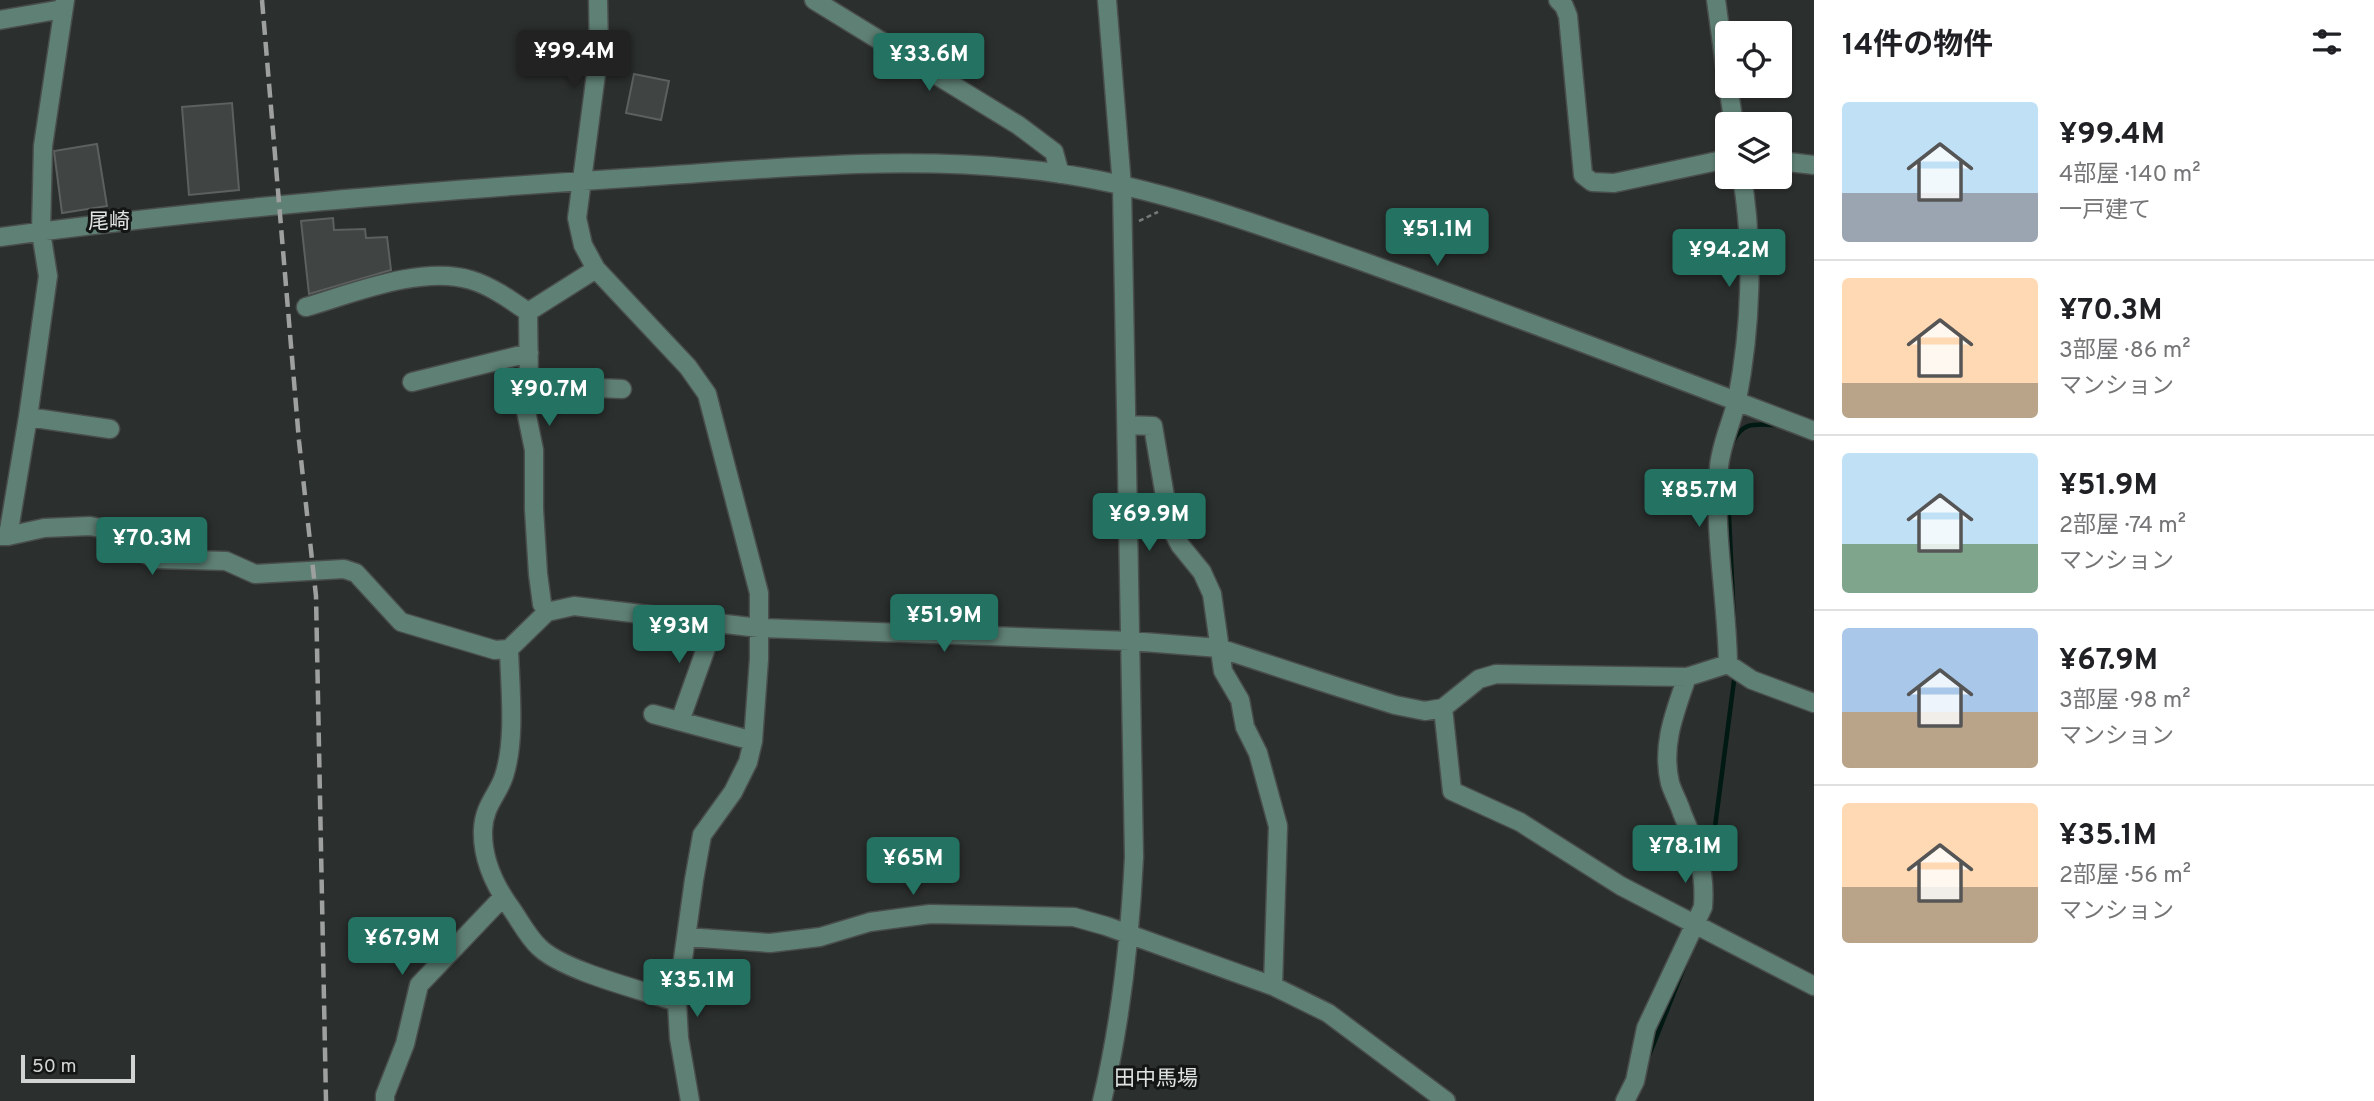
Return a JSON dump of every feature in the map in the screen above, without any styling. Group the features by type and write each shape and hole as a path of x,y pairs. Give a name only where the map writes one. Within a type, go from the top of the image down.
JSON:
{"street":[{"path":"598,0 599,51 577,218 583,245 596,269 688,367 707,394 759,593 759,659 753,741 748,762 733,792 702,835 685,937 677,1002 679,1038 690,1101"},
{"path":"814,0 1018,125 1054,152 1060,174"},
{"path":"1102,1101 1115,1047 1130,936 1134,858 1122,186 1107,0"},
{"path":"1558,0 1568,16 1583,175 1592,182 1614,183 1715,162"},
{"path":"1716,0 1719,21"},
{"path":"0,20 64,4 43,146 41,232 48,276 28,417 4,536 44,528 90,526 104,529 128,546 156,559 226,561 255,574 344,569 356,573 401,622 495,650 509,649 547,612 574,606 758,628 1131,641 1219,648 1395,705 1425,710 1443,708 1479,679 1496,674 1687,677 1728,664"},
{"path":"1792,162 1814,165"},
{"path":"0,237 186,214 580,181 873,163 949,164 1060,174 1176,198 1242,219 1469,300 1814,431"},
{"path":"1728,664 1727,621 1716,502 1719,462 1737,401 1747,326 1748,211 1744,189"},
{"path":"528,312 596,269"},
{"path":"306,307 405,279 441,275 472,280 507,297 528,312"},
{"path":"528,312 529,385 526,411 534,450 538,574 542,604 547,612"},
{"path":"412,382 528,353"},
{"path":"529,385 622,389"},
{"path":"28,417 110,429"},
{"path":"1127,425 1153,426 1170,526 1180,545 1202,572 1212,594 1223,671 1240,700 1245,727 1258,752 1278,825 1273,986"},
{"path":"680,721 715,623"},
{"path":"509,649 509,751 504,778 489,801 483,827 484,851 491,873 503,897 539,947 563,964 677,1002"},
{"path":"1728,664 1752,680 1814,703"},
{"path":"1625,1101 1634,1081 1646,1028 1703,907 1705,885 1702,866 1670,783 1668,757 1668,734 1687,677"},
{"path":"1443,708 1452,791 1520,822 1621,886 1814,986"},
{"path":"653,714 753,741"},
{"path":"385,1101 405,1044 419,985 503,897"},
{"path":"685,937 770,943 820,937 870,922 930,914 1074,917 1273,986 1328,1013 1447,1101"}],"path":[{"path":"1135,231 1140,218 1161,211"}],"building":[{"path":"634,74 669,81 661,120 626,113"},
{"path":"232,103 239,190 189,195 182,107"},
{"path":"97,144 107,206 62,213 54,151"},
{"path":"333,218 334,230 365,229 366,238 387,237 391,270 309,294 301,221"}],"waterway":[{"path":"1733,442 1741,430 1751,425 1778,425"},
{"path":"1727,474 1736,665"},
{"path":"1709,873 1735,673"},
{"path":"1648,1058 1685,965"}],"railway":[{"path":"262,0 299,441 316,596 326,1101"}],"district":[{"name":"尾崎","path":"109,221"},
{"name":"田中馬場","path":"1156,1078"}]}
